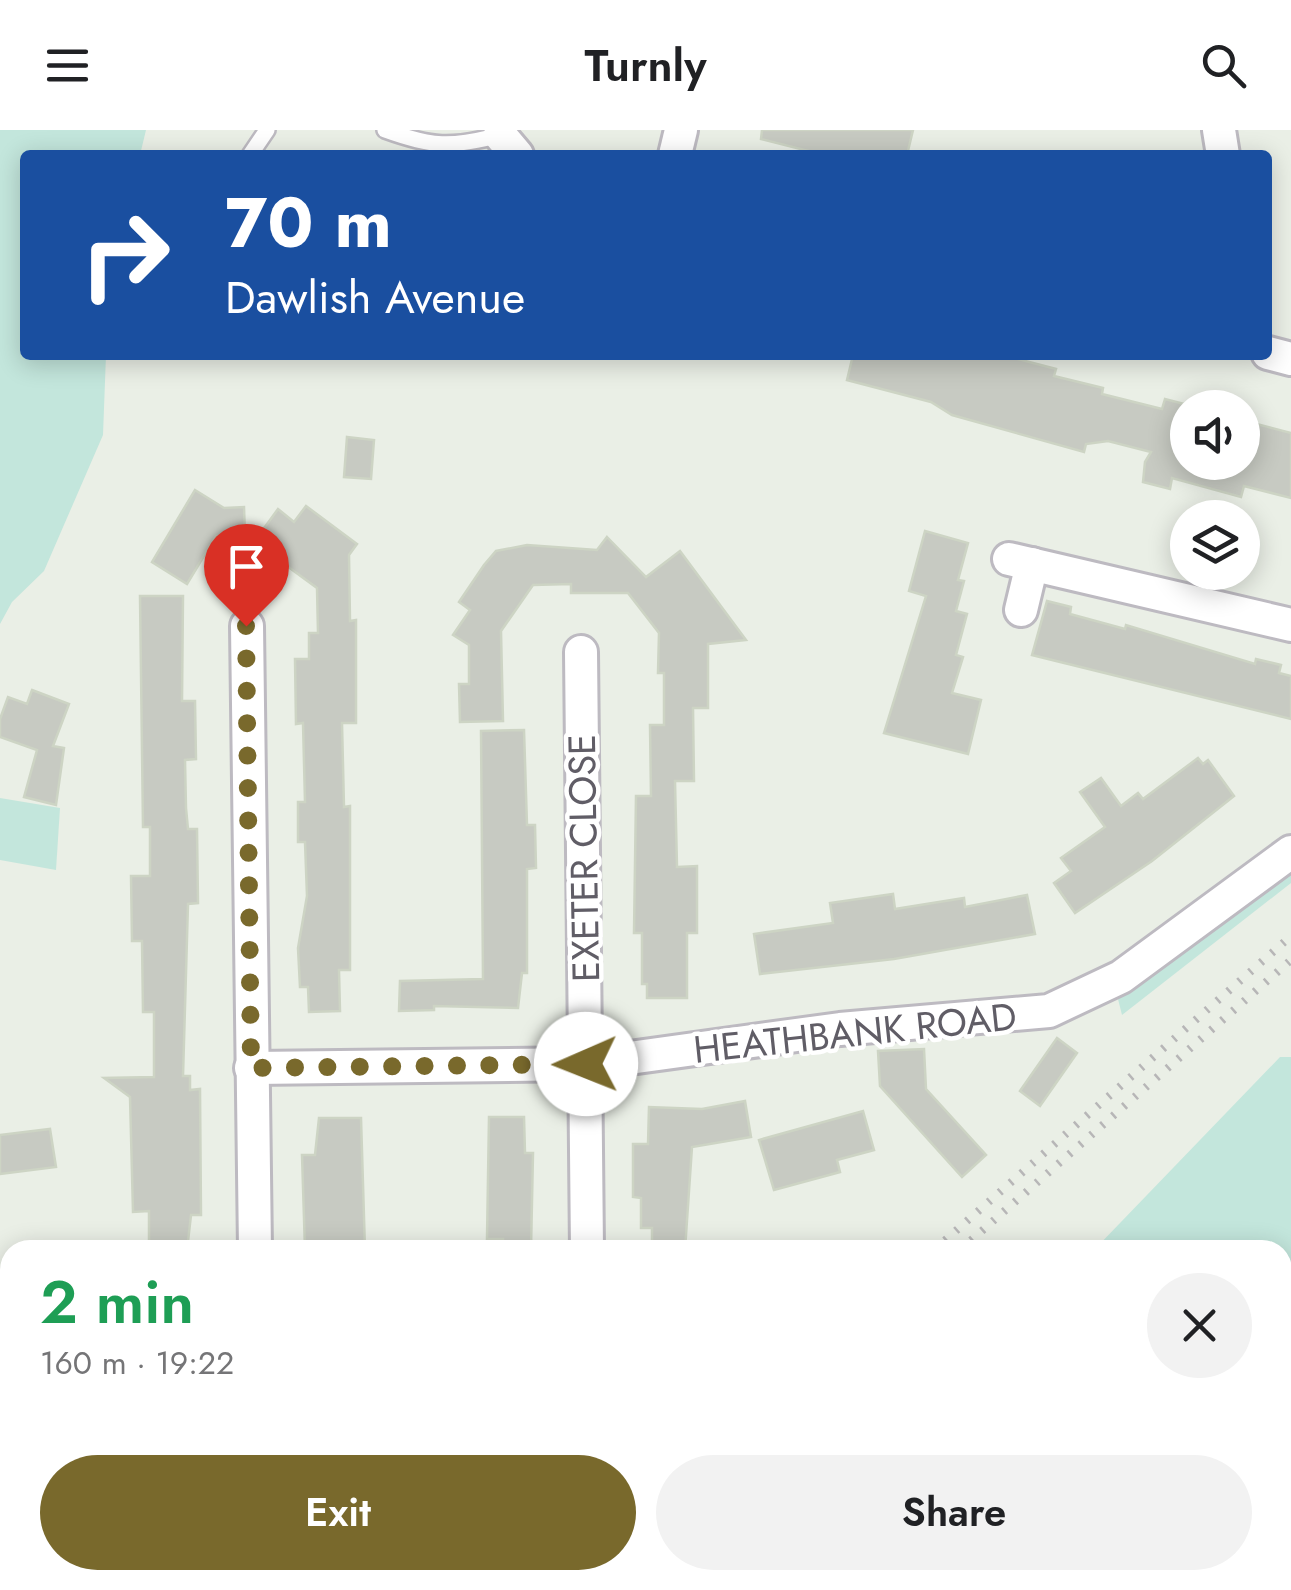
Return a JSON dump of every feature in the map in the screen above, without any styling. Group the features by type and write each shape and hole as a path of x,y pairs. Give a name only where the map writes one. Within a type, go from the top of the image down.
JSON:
{"street":[{"path":"1021,610 1021,562 1291,625"},
{"path":"246,626 255,1240"},
{"name":"EXETER CLOSE","path":"582,652 588,1240"},
{"name":"HEATHBANK ROAD","path":"251,1068 586,1064 840,1029 1048,1011 1121,978 1291,852"}],"lane":[{"path":"385,130 425,144 508,145"}],"shaded area":[{"path":"0,130 146,130 141,150 20,150 20,360 106,360 103,435 44,571 12,602 0,624"},
{"path":"0,798 60,808 56,870 0,860"},
{"path":"1291,872 1291,883 1122,1015 1118,999"},
{"path":"1280,1057 1291,1057 1291,1240 1104,1240"}],"building":[{"path":"762,130 913,130 908,150 804,150 761,139"},
{"path":"852,360 1022,360 1056,369 1054,376 1103,388 1102,394 1162,409 1165,399 1170,400 1170,489 1143,482 1145,462 1151,452 1108,441 1086,444 1084,452 952,415 931,402 847,380"},
{"path":"1260,425 1291,433 1291,498 1244,486 1241,497 1179,480 1260,480"},
{"path":"347,437 374,440 371,479 344,477"},
{"path":"195,490 224,508 244,507 245,535 216,536 187,584 152,562"},
{"path":"306,506 357,544 349,555 350,621 356,620 356,723 342,723 344,807 350,806 350,970 339,970 340,1011 309,1012 308,987 300,987 298,948 307,896 305,842 298,842 298,802 305,802 303,723 296,724 295,659 309,659 309,633 318,633 317,588 254,542 278,509 294,522"},
{"path":"925,531 968,543 958,580 964,581 956,611 967,614 956,655 963,657 952,693 981,700 968,754 884,733 926,596 909,591"},
{"path":"607,537 646,577 680,551 746,640 708,644 708,708 693,708 694,781 675,781 677,867 697,866 697,933 687,933 687,998 647,998 647,984 642,984 642,933 634,933 636,796 651,796 650,725 664,725 664,673 658,673 659,633 628,593 571,593 571,584 533,585 501,631 503,721 460,722 459,684 469,684 469,645 453,635 470,610 459,602 484,565 496,551 527,545 597,550"},
{"path":"140,596 183,596 182,701 195,701 196,759 185,760 186,808 188,829 197,829 198,903 188,904 183,1076 190,1076 190,1090 200,1089 201,1215 191,1215 188,1240 149,1240 149,1211 133,1212 130,1097 104,1078 154,1077 154,1012 143,1012 142,941 132,941 131,876 150,876 150,827 143,827"},
{"path":"1047,601 1071,607 1070,614 1125,629 1126,625 1255,664 1256,659 1281,665 1279,673 1291,676 1291,719 1032,655"},
{"path":"32,690 69,704 53,746 64,748 56,805 24,797 37,750 0,737 0,719 8,697 27,704"},
{"path":"524,730 527,825 535,825 536,868 527,869 527,973 522,973 518,1008 434,1006 434,1010 399,1011 400,981 483,979 481,731"},
{"path":"1198,758 1203,764 1208,760 1234,796 1152,861 1075,913 1054,883 1071,871 1061,858 1105,827 1080,792 1101,778 1121,806 1138,793 1143,799"},
{"path":"893,894 895,909 964,898 965,907 1027,895 1035,934 894,959 760,974 754,934 833,923 830,903"},
{"path":"1057,1038 1077,1053 1040,1106 1020,1091"},
{"path":"924,1049 926,1089 986,1155 962,1177 880,1086 878,1051"},
{"path":"745,1101 751,1137 692,1147 686,1240 652,1240 652,1228 641,1228 641,1198 633,1197 633,1144 648,1144 649,1107 702,1109"},
{"path":"863,1111 874,1150 837,1160 840,1172 774,1190 759,1140"},
{"path":"489,1117 524,1117 525,1153 533,1153 531,1240 487,1239"},
{"path":"319,1118 361,1118 365,1240 305,1240 302,1155 315,1155"},
{"path":"50,1129 56,1167 0,1174 0,1135"}],"railway":[{"path":"945,1240 1291,936"},
{"path":"971,1240 1291,960"}],"route":[{"path":"246,626 251,1068 586,1064"}]}
